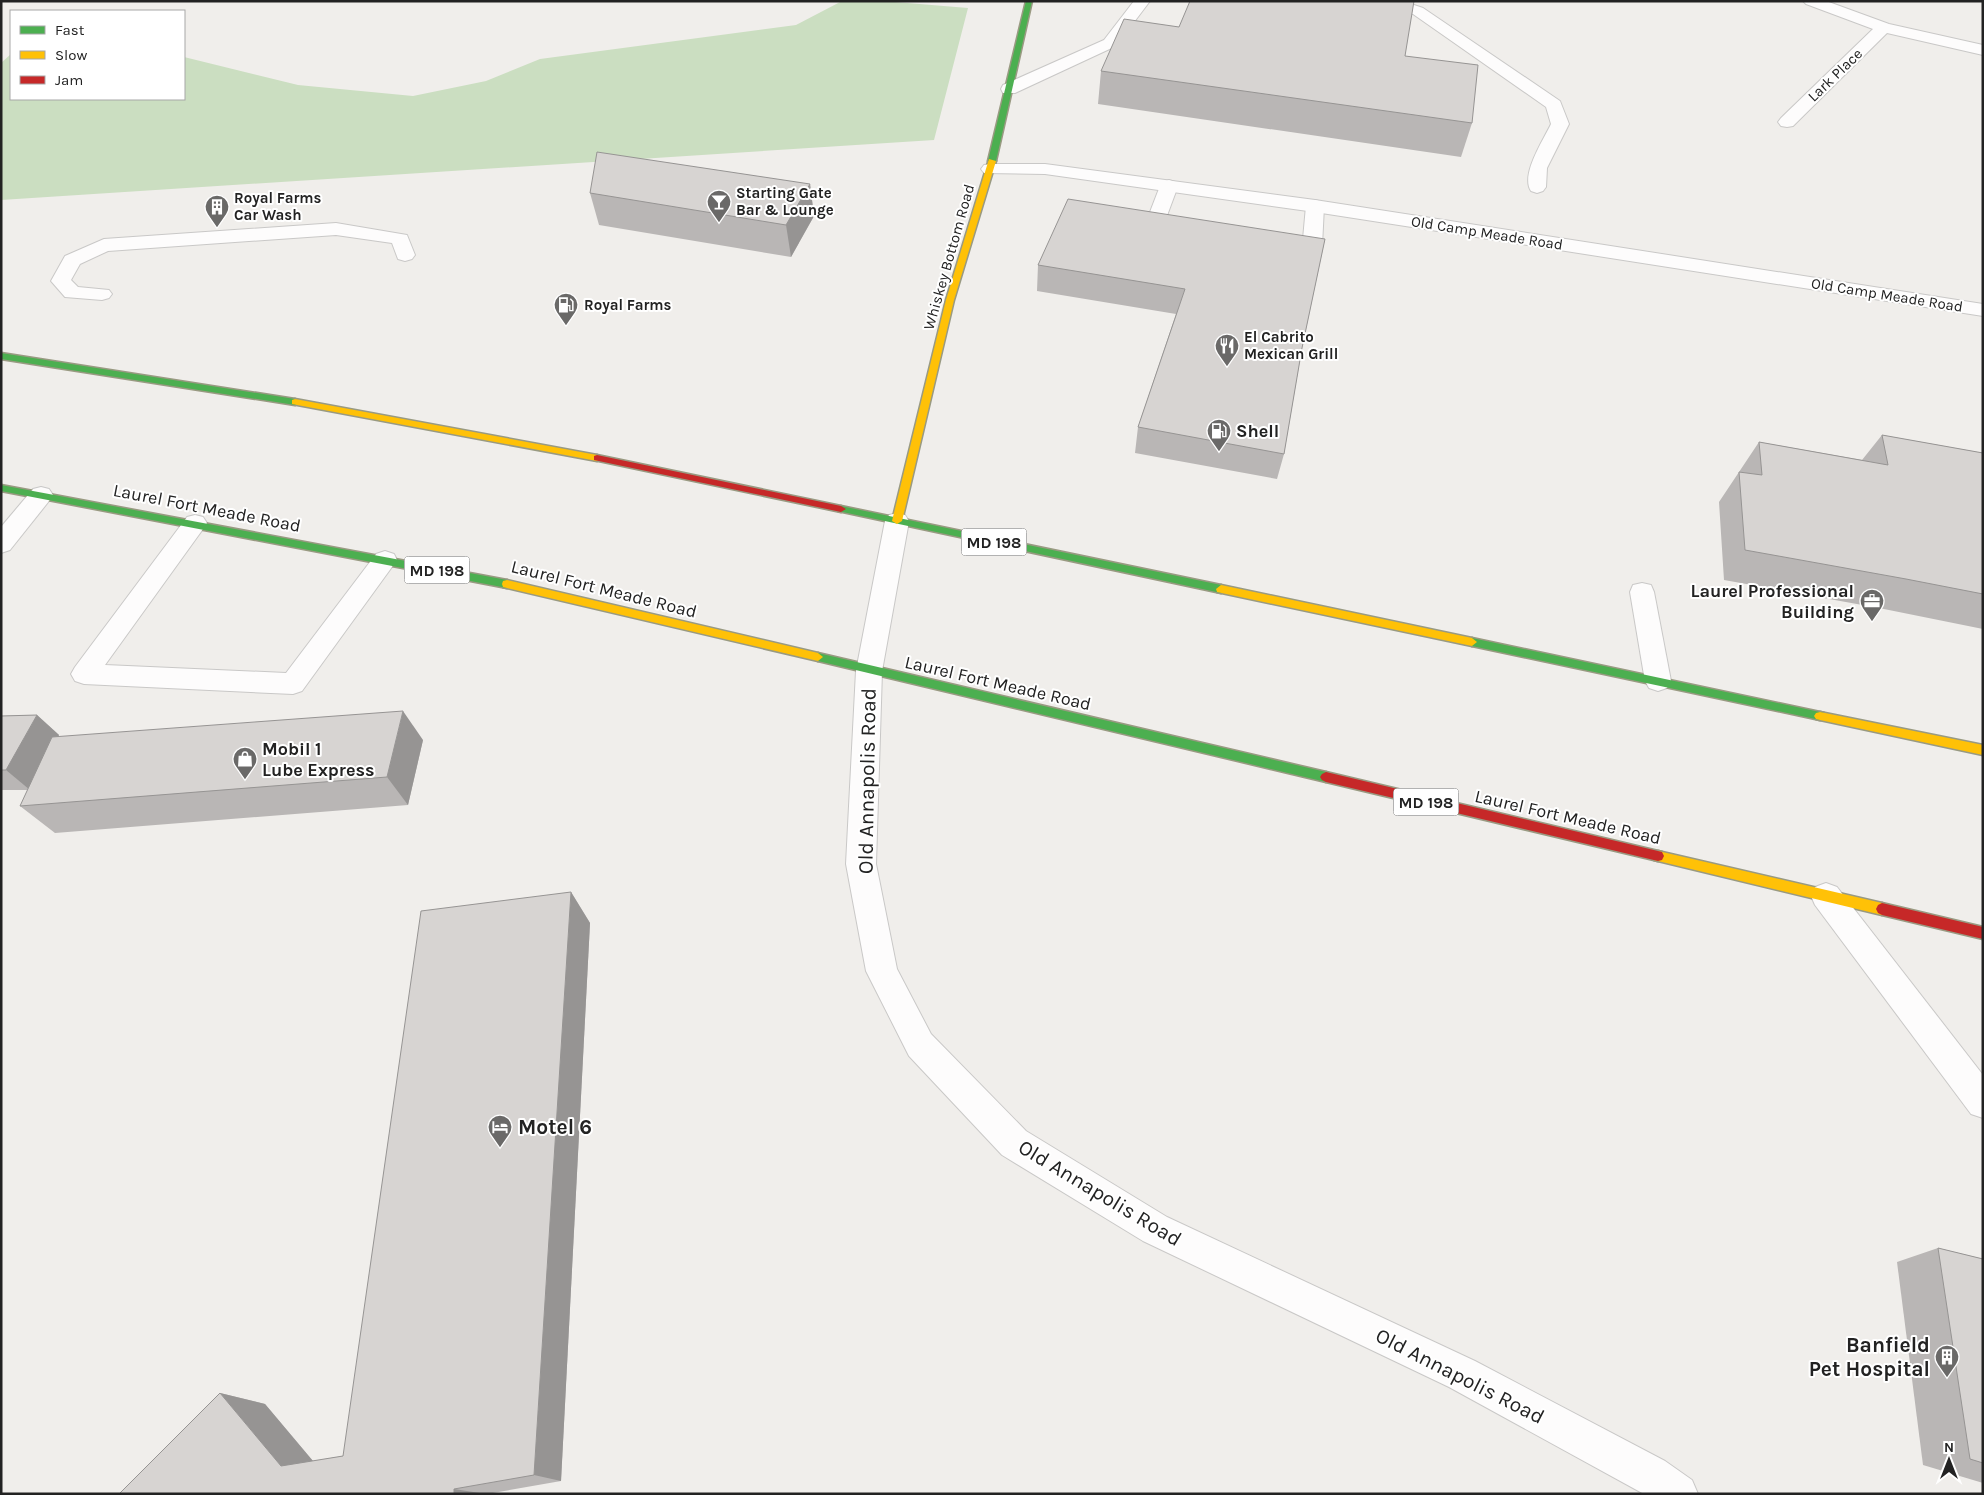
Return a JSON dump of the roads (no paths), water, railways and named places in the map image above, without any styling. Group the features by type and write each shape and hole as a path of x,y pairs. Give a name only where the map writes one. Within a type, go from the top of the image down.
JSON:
{"main road":[{"name":"Whiskey Bottom Road","path":"897,521 950,300 990,169 1029,1"},
{"name":"MD 198","path":"1,356 242,392 580,454 1983,750"},
{"name":"Laurel Fort Meade Road","path":"1,488 496,581 869,671 1983,933"}],"street":[{"path":"1009,89 1110,43 1142,1"},
{"path":"1385,1 1418,11 1554,105 1560,124 1538,168 1537,187"},
{"path":"1812,1 1884,28 1983,50"},
{"name":"Lark Place","path":"1787,122 1884,28"},
{"name":"Old Camp Meade Road","path":"990,169 1045,169 1315,206 1983,310"},
{"path":"1169,186 1154,224 1194,230"},
{"path":"1263,239 1312,246 1315,206"},
{"path":"102,294 72,293 61,281 72,260 104,245 336,229 400,239 405,255"},
{"path":"1,544 41,495"},
{"name":"Old Annapolis Road","path":"897,521 869,671 861,864 882,971 920,1045 1014,1143 1155,1229 1462,1374 1651,1475 1678,1494"},
{"path":"195,523 84,674 293,684 385,560"},
{"path":"1642,592 1658,682"},
{"path":"1826,896 1983,1102"}],"place":[{"name":"Starting Gate Bar & Lounge","path":"719,223"},
{"name":"Royal Farms Car Wash","path":"217,228"},
{"name":"Royal Farms","path":"566,326"},
{"name":"El Cabrito Mexican Grill","path":"1227,367"},
{"name":"Shell","path":"1219,452"},
{"name":"Laurel Professional Building","path":"1872,622"},
{"name":"Mobil 1 Lube Express","path":"245,780"},
{"name":"Motel 6","path":"500,1148"},
{"name":"Banfield Pet Hospital","path":"1947,1378"}]}
